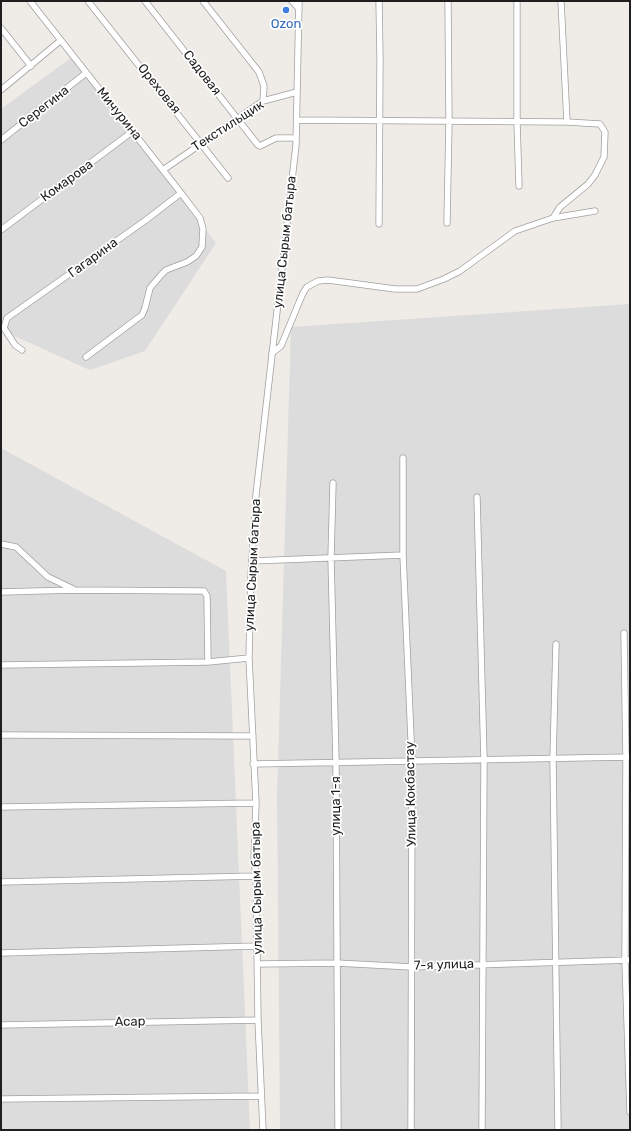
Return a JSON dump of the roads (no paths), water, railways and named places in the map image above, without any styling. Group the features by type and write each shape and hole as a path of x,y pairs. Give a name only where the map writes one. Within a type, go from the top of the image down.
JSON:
{"street":[{"name":"Мичурина","path":"30,1 200,218 203,229 202,247 196,256 166,270 150,288 142,315 86,357"},
{"name":"Ореховая","path":"88,1 202,143 228,178"},
{"name":"Садовая","path":"145,1 238,118 258,146 276,138 296,138"},
{"path":"203,1 259,72 264,86 263,102"},
{"path":"292,1 299,9"},
{"name":"улица Сырым батыра","path":"263,1130 258,1020 256,876 254,860 256,803 249,658 252,561 256,495 296,138 299,1"},
{"path":"379,1 379,224"},
{"path":"447,223 449,122 448,1"},
{"path":"517,1 517,122 519,186"},
{"path":"561,1 567,122"},
{"path":"1,28 31,66"},
{"path":"1,90 60,41"},
{"name":"Серегина","path":"1,140 86,73"},
{"name":"Текстильщик","path":"163,170 263,102 298,92"},
{"path":"297,120 567,122 597,123 603,126 605,132 604,157 595,175 588,184 560,207 553,218"},
{"name":"Комарова","path":"1,230 114,148 133,131"},
{"name":"Гагарина","path":"22,350 8,336 4,328 4,322 10,315 146,220 181,193"},
{"path":"272,353 281,346 300,298 307,287 313,284 328,280 395,290 417,289 444,279 460,271 515,231 553,218 595,211"},
{"name":"Улица Кокбастау","path":"403,458 403,555 412,761 411,1130"},
{"name":"улица 1-я","path":"333,483 331,558 336,762 338,1130"},
{"path":"477,497 484,760 482,1130"},
{"path":"1,544 16,547 48,577 75,590"},
{"path":"252,561 403,555"},
{"path":"1,592 75,590 204,591 207,596 208,662"},
{"path":"624,633 628,757 627,960 630,1112"},
{"path":"556,644 553,759 558,1130"},
{"path":"1,665 50,666 208,662 249,658"},
{"path":"1,735 253,736"},
{"path":"253,764 628,757"},
{"path":"1,807 256,803"},
{"path":"1,882 256,876"},
{"path":"1,953 257,946"},
{"name":"7-я улица","path":"258,964 336,963 412,967 627,960"},
{"name":"Асар","path":"1,1025 258,1020"},
{"path":"1,1098 261,1096"}],"place":[{"name":"Ozon","path":"286,10"}]}
